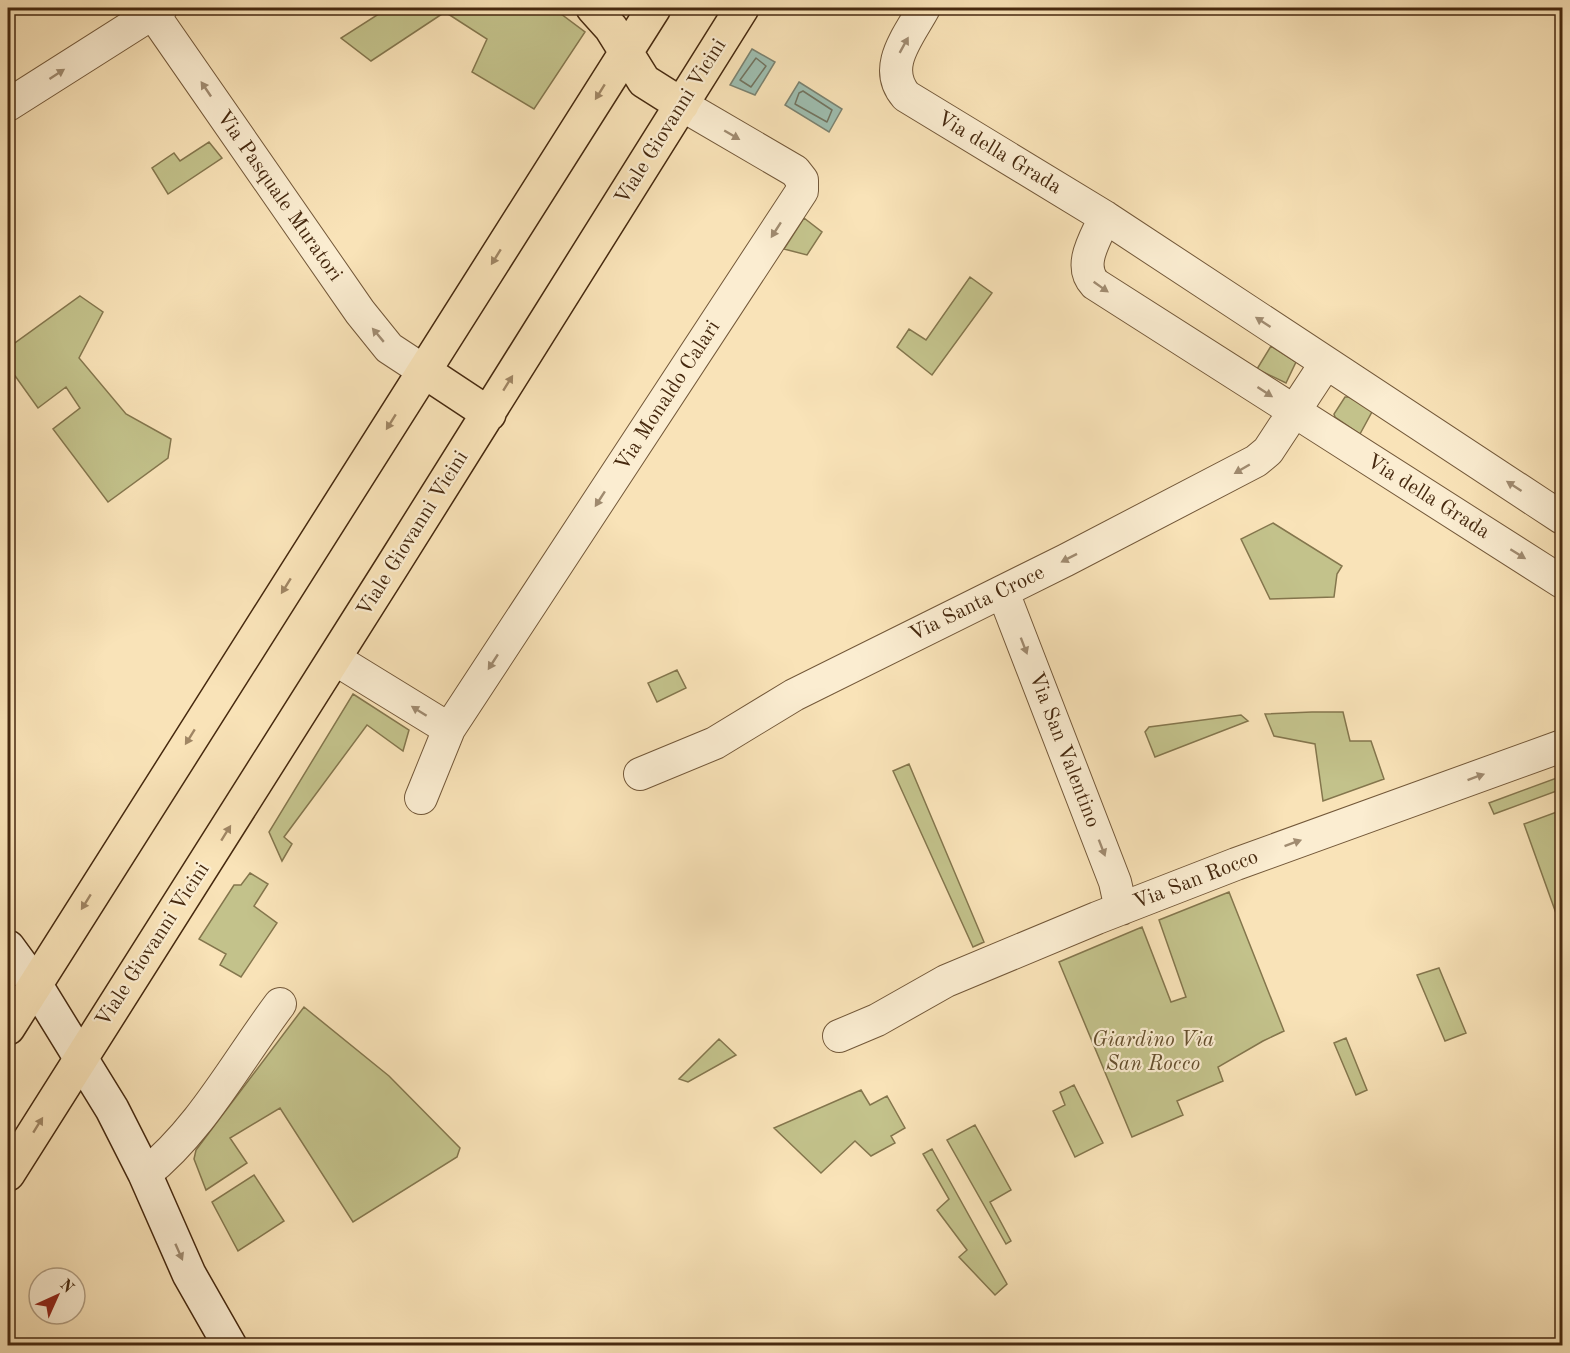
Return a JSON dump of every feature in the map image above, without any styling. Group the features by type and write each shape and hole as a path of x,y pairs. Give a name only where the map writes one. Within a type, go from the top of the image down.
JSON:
{"main road":[{"path":"593,8 611,28 644,81 682,105"},
{"path":"8,1028 654,8"},
{"name":"Viale Giovanni Vicini","path":"8,1174 335,659 742,8"},
{"path":"424,371 489,414"}],"street":[{"name":"Via della Grada","path":"924,8 897,57 894,73 897,84 912,100 1105,217 1563,518"},
{"path":"8,105 154,9"},
{"name":"Via Pasquale Muratori","path":"154,9 360,312 389,348 424,371"},
{"name":"Via Monaldo Calari","path":"421,798 449,729 802,190 802,180 795,171 682,105"},
{"name":"Via della Grada","path":"1105,217 1087,262 1088,277 1563,582"},
{"path":"1294,411 1326,363"},
{"name":"Via Santa Croce","path":"640,774 715,743 794,695 1256,461 1268,451 1294,411"},
{"name":"Via San Valentino","path":"1003,591 1115,882 1121,909"},
{"path":"335,659 449,729"},
{"name":"Via San Rocco","path":"839,1036 878,1020 955,977 1121,909 1236,864 1563,746"},
{"path":"8,947 35,984 112,1109 150,1186 189,1274 230,1346"},
{"path":"150,1186 170,1154 280,1004"}],"green space":[{"path":"388,8 553,8 585,32 534,109 472,72 487,39 445,12 371,61 341,38"},
{"path":"209,142 222,158 168,194 152,168 174,153 180,161"},
{"path":"804,218 822,232 807,255 784,249"},
{"path":"970,277 992,293 932,375 897,347 909,329 926,340"},
{"path":"80,296 103,312 79,358 126,414 171,439 168,458 108,502 53,429 80,408 66,387 38,408 8,366 8,348"},
{"path":"1271,346 1296,362 1286,383 1257,369"},
{"path":"1345,397 1373,410 1360,434 1335,417 1334,414"},
{"path":"1273,523 1342,566 1337,574 1334,597 1270,599 1241,539"},
{"path":"677,670 686,688 657,702 648,683"},
{"path":"353,694 409,730 403,751 367,725 284,837 292,844 282,861 269,832"},
{"path":"1343,712 1350,741 1371,741 1384,779 1323,801 1315,744 1274,736 1265,714"},
{"path":"1241,715 1248,721 1155,757 1145,732 1149,727"},
{"path":"909,764 984,942 973,947 893,771"},
{"path":"1562,776 1562,789 1494,814 1489,803"},
{"path":"1562,810 1562,930 1524,824"},
{"path":"250,873 268,884 254,906 277,923 241,977 220,965 226,954 199,939 234,885 241,885"},
{"name":"Giardino Via San Rocco","path":"1229,892 1284,1031 1218,1067 1223,1081 1177,1101 1183,1115 1132,1137 1059,962 1142,927 1171,1002 1186,997 1159,920"},
{"path":"1439,968 1466,1033 1445,1041 1417,975"},
{"path":"304,1007 389,1076 460,1148 457,1157 353,1222 280,1108 230,1138 247,1163 206,1190 194,1159 196,1150"},
{"path":"1346,1038 1367,1090 1356,1095 1334,1043"},
{"path":"719,1039 736,1055 688,1082 679,1079"},
{"path":"1074,1085 1103,1143 1075,1157 1053,1111 1065,1105 1060,1092"},
{"path":"861,1090 870,1105 887,1096 905,1128 891,1136 895,1143 871,1156 855,1141 821,1173 774,1128"},
{"path":"975,1125 1011,1190 990,1202 1011,1241 1006,1244 947,1140"},
{"path":"932,1149 1007,1284 995,1295 959,1257 967,1250 937,1210 949,1199 923,1154"},
{"path":"254,1175 284,1221 238,1251 212,1202"}],"water":[{"path":"752,49 775,62 755,95 730,85"},
{"path":"799,82 842,109 829,132 785,105"}]}
